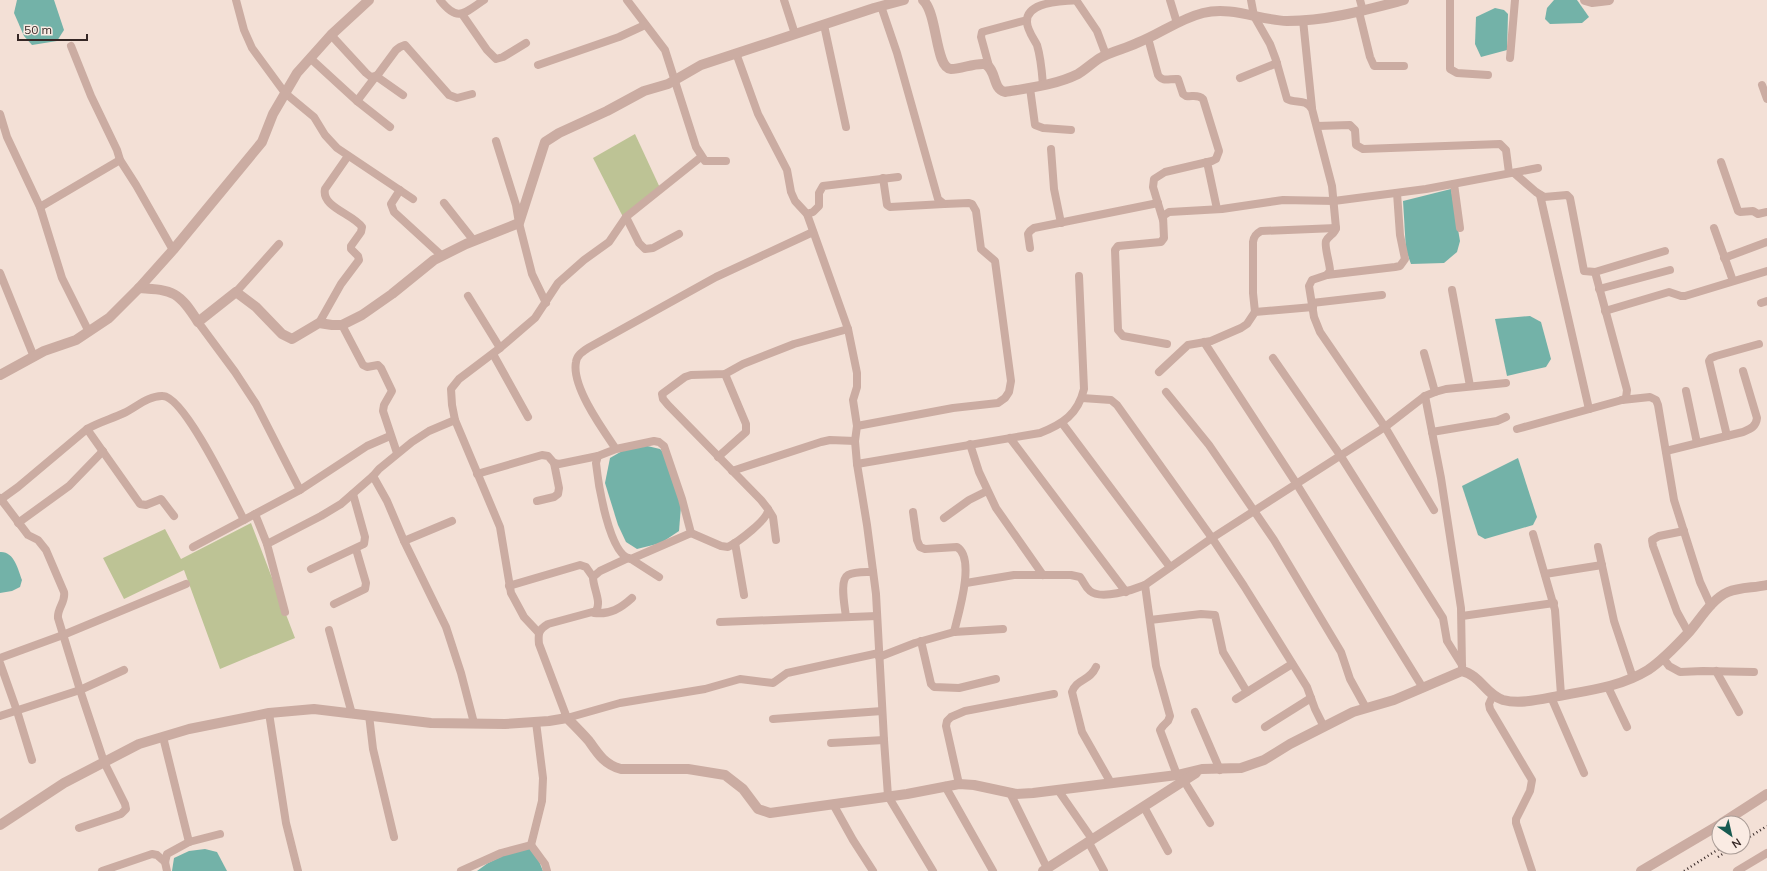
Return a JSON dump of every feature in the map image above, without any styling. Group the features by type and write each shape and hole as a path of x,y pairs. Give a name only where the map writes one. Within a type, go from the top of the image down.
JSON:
{"street":[{"path":"236,0 244,30 252,48 285,93 310,113 330,141 348,156 413,199"},
{"path":"0,375 44,351 76,340 89,332 109,318 139,288 173,250 262,142 273,114 296,73 331,35 369,0"},
{"path":"440,0 453,14 462,14 484,0"},
{"path":"628,0 645,25 659,40 665,50 696,147 701,157 705,161 726,161"},
{"path":"784,0 795,34"},
{"path":"519,223 545,142 559,133 644,91 668,84 701,65 881,6 904,0"},
{"path":"923,0 928,5 933,18 941,60 944,66 950,69 979,64 989,66"},
{"path":"1044,85 1039,53 1027,20 1031,12 1040,3 1076,0 1097,31 1106,55"},
{"path":"1170,0 1177,23"},
{"path":"1251,0 1254,16 1270,44 1277,63 1287,99 1290,101 1304,101 1312,108"},
{"path":"1360,0 1370,57 1374,66 1404,66"},
{"path":"1027,20 982,32 981,37 989,66 997,87 1001,91 1005,92 1044,85 1077,74 1106,55 1148,38 1177,23 1202,13 1218,10 1286,21 1303,20 1361,11 1404,0"},
{"path":"1450,0 1450,68 1457,73 1488,75"},
{"path":"1510,58 1515,0"},
{"path":"1585,0 1592,2 1609,0"},
{"path":"881,6 899,60 936,194 940,202 944,204"},
{"path":"462,14 487,50 496,59 503,57 526,43"},
{"path":"1303,20 1312,108 1330,173 1334,201 1336,228 1334,234 1326,240 1330,271 1327,274"},
{"path":"538,65 619,37 645,25"},
{"path":"824,25 846,127"},
{"path":"331,35 366,73 371,77 376,76 403,95"},
{"path":"1148,38 1160,79 1178,80 1183,94 1186,96 1196,95 1203,99 1219,151 1216,159 1159,174 1153,182 1163,220 1164,238 1161,242 1118,246 1115,250 1118,330 1123,336 1167,344"},
{"path":"357,101 396,50 405,45 449,95 457,98 472,94"},
{"path":"71,46 91,96 117,150 120,160 173,250"},
{"path":"736,53 758,114 787,170 791,192 795,200 807,214 848,329 857,373 857,387 853,400 857,426 855,441 873,572 888,796 933,871"},
{"path":"310,58 357,101 390,127"},
{"path":"1240,78 1277,63"},
{"path":"1762,85 1767,99"},
{"path":"1030,88 1035,125 1043,128 1071,130"},
{"path":"0,114 7,137 40,207 62,278 89,332"},
{"path":"1316,126 1350,125 1355,130 1356,145 1363,149 1500,144 1506,150 1511,173 1540,195 1549,197 1567,195 1570,198 1584,271 1595,272 1665,251"},
{"path":"496,141 513,193 532,274 546,303"},
{"path":"1051,149 1054,190 1061,223"},
{"path":"236,292 256,307 282,334 292,339 319,323 341,284 359,260 351,249 351,246 361,232 362,227 327,201 324,193 325,189 348,156"},
{"path":"701,157 626,217 609,242 570,271 558,283 535,318 493,354 453,384 450,395 455,420 477,474 486,490 500,527 509,586 515,603 524,617 538,632 539,644 567,718 588,740 604,761 613,767 621,769 688,769 725,775 743,789 758,809 770,813 958,784 974,785 1010,793 1033,793 1111,783 1181,778"},
{"path":"40,207 120,160"},
{"path":"1207,162 1216,209"},
{"path":"1721,162 1738,211 1753,211 1758,214 1767,212"},
{"path":"1163,220 1165,214 1173,212 1216,209 1283,200 1334,201 1454,184 1538,168"},
{"path":"807,214 813,212 819,206 819,193 823,186 898,177"},
{"path":"857,426 953,408 998,403 1005,398 1009,392 1011,381 995,261 981,249 976,211 972,204 890,207 887,205 883,178"},
{"path":"1454,184 1460,228"},
{"path":"400,190 391,204 394,212 442,256"},
{"path":"1397,193 1400,235 1405,259 1404,263 1395,267 1327,274 1316,278 1310,282 1312,305 1320,332 1385,426 1434,510"},
{"path":"1540,195 1589,409"},
{"path":"444,203 474,241"},
{"path":"1030,248 1028,234 1030,231 1158,203"},
{"path":"626,217 639,242 645,249 653,248 679,234"},
{"path":"319,323 332,325 342,324 362,315 392,294 434,260 474,241 519,223"},
{"path":"1159,372 1188,346 1219,338 1247,324 1255,312 1253,293 1253,242 1254,236 1257,233 1261,231 1336,228"},
{"path":"1714,228 1732,282"},
{"path":"616,449 587,404 576,371 576,363 580,353 716,277 813,232"},
{"path":"1724,258 1767,242"},
{"path":"198,322 236,292 279,244"},
{"path":"1599,289 1670,270"},
{"path":"1605,311 1669,292 1686,296 1767,271"},
{"path":"1595,272 1628,394 1626,398 1622,400"},
{"path":"0,273 34,357"},
{"path":"857,464 1040,433 1062,423 1082,398 1084,389 1080,276"},
{"path":"139,288 158,289 175,293 189,308 256,404 300,490"},
{"path":"1452,290 1470,386"},
{"path":"1255,312 1382,295"},
{"path":"468,296 500,348"},
{"path":"342,324 363,365 367,367 378,365 390,385 392,390 384,405 383,411 397,454"},
{"path":"776,540 772,517 768,509 668,405 663,399 662,394 678,382 691,376 725,374 743,364 794,344 848,329"},
{"path":"1204,342 1296,483 1423,688"},
{"path":"1727,436 1709,361 1716,356 1759,344"},
{"path":"1424,353 1435,392"},
{"path":"493,354 528,417"},
{"path":"1273,358 1340,455 1443,618 1450,649 1462,668 1476,677 1493,695 1502,700 1513,701 1556,696 1608,687 1633,678 1648,670 1663,658 1711,606 1727,592 1767,585"},
{"path":"1666,451 1743,432 1754,426 1757,418 1743,371"},
{"path":"718,457 746,432 746,424 725,374"},
{"path":"966,583 1014,576 1077,575 1090,591 1095,593 1114,594 1126,592 1145,585 1212,538 1385,426 1425,396 1435,392 1470,386 1506,383"},
{"path":"1686,391 1697,443"},
{"path":"1166,392 1209,445 1255,510 1299,580 1341,652 1350,679 1366,708"},
{"path":"79,828 121,814 126,809 104,762 63,635 58,610 65,597 64,592 46,550 38,540 28,535 0,499 23,483 87,429 154,398 162,396 168,398 184,415 200,438 244,520"},
{"path":"1425,396 1462,616 1462,668"},
{"path":"1517,429 1622,400 1650,397 1656,400 1674,500 1700,582 1711,606"},
{"path":"1082,398 1111,400 1117,405 1212,538 1307,687 1315,709 1324,727"},
{"path":"1432,432 1497,421 1506,418"},
{"path":"267,544 321,516 354,494 379,469 412,442 429,431 455,420"},
{"path":"1062,423 1170,567"},
{"path":"87,429 140,504 146,505 161,499 174,516"},
{"path":"193,547 300,490 367,446 390,436"},
{"path":"1010,438 1126,592"},
{"path":"732,471 821,442 830,440 855,441"},
{"path":"554,463 559,464 598,456 616,449 654,441 659,442 664,446 682,499 691,533"},
{"path":"970,444 978,472 996,508 1043,575"},
{"path":"18,523 63,491 103,451"},
{"path":"477,474 542,455 548,456 554,463 559,488 558,494 554,497 537,501"},
{"path":"598,456 596,470 605,512 614,541 623,555 659,577"},
{"path":"373,476 387,502 404,541 446,627 461,673 474,723"},
{"path":"944,518 969,500 987,491"},
{"path":"311,569 364,544 365,537 354,494"},
{"path":"593,577 600,571 691,533 726,548 735,543 766,516 768,509"},
{"path":"913,512 917,540 920,547 925,549 957,547 962,551 965,564 966,583 954,632"},
{"path":"255,514 267,544 285,612"},
{"path":"404,541 452,521"},
{"path":"1684,531 1659,536 1652,540 1677,612 1688,632"},
{"path":"1533,534 1554,603 1556,696 1584,773"},
{"path":"735,543 744,595"},
{"path":"1598,547 1614,621 1633,678"},
{"path":"334,604 359,593 366,587 356,549"},
{"path":"509,586 580,565 586,567 593,577 593,586 599,604 598,610 594,613"},
{"path":"1545,574 1602,565"},
{"path":"846,617 843,584 844,579 852,573 873,572"},
{"path":"0,658 63,635 186,584"},
{"path":"1145,585 1156,666 1170,716 1168,721 1160,730 1181,778 1210,823"},
{"path":"538,632 541,628 548,624 594,613 605,614 621,608 632,598"},
{"path":"1462,616 1554,603"},
{"path":"1150,620 1202,614 1215,615 1223,652 1247,692"},
{"path":"720,622 877,616"},
{"path":"330,630 352,714"},
{"path":"0,825 64,783 139,744 189,729 269,712 314,709 431,723 505,724 536,722 567,718 620,702 705,690 740,679 773,683 787,673 879,655 954,632 1003,630"},
{"path":"921,641 931,684 934,687 959,688 996,679"},
{"path":"1663,658 1669,666 1680,672 1754,672"},
{"path":"0,663 32,760"},
{"path":"1236,699 1292,664"},
{"path":"1096,668 1091,677 1077,684 1072,692 1082,732 1111,783"},
{"path":"1010,793 1045,870 1144,807 1181,778 1202,769 1220,770 1241,768 1254,764 1324,727 1366,708 1394,700 1423,688 1462,668"},
{"path":"0,716 80,690 124,670"},
{"path":"1716,671 1740,712"},
{"path":"1608,687 1627,727"},
{"path":"958,784 946,726 947,721 951,717 965,712 1054,694"},
{"path":"1493,695 1489,704 1490,709 1532,780 1530,791 1516,819 1532,871"},
{"path":"1265,728 1311,698"},
{"path":"773,719 882,711"},
{"path":"269,712 286,823 298,871"},
{"path":"1195,712 1220,770"},
{"path":"369,715 373,750 394,837"},
{"path":"531,845 542,801 543,778 536,722"},
{"path":"163,737 189,842"},
{"path":"831,743 884,740"},
{"path":"945,786 993,871"},
{"path":"1058,790 1090,840 1104,871"},
{"path":"1734,815 1767,794"},
{"path":"833,804 853,840 873,871"},
{"path":"1144,807 1168,851"},
{"path":"1641,871 1711,830"},
{"path":"167,871 165,862 167,854 189,842 220,834"},
{"path":"461,871 501,853 531,845"},
{"path":"531,845 545,864 547,871"},
{"path":"1737,871 1767,853"},
{"path":"102,871 152,854 157,855 165,862"}],"green space":[{"path":"635,134 661,190 623,217 593,158"},
{"path":"251,523 295,638 220,669 184,570 124,599 103,558 165,529 181,559"}],"water":[{"path":"17,0 54,0 64,30 57,41 32,45 24,36 14,13"},
{"path":"1554,0 1577,0 1589,17 1582,23 1550,24 1545,19 1547,8"},
{"path":"1495,8 1504,10 1508,14 1507,50 1481,57 1475,44 1476,17"},
{"path":"1451,189 1460,241 1457,252 1444,263 1411,264 1406,250 1403,201"},
{"path":"1530,316 1541,322 1551,359 1546,367 1507,376 1495,319"},
{"path":"643,445 660,449 666,455 681,506 679,531 661,543 637,549 626,542 618,525 605,483 610,458 629,447"},
{"path":"1518,458 1537,517 1533,525 1485,539 1478,535 1462,486"},
{"path":"0,552 9,554 17,566 22,580 20,587 12,591 0,593"},
{"path":"205,849 217,852 227,871 172,871 174,858 189,851"},
{"path":"517,849 534,849 543,871 477,871 488,863"}],"railway":[{"path":"1751,836 1767,826"},
{"path":"1684,871 1711,854"}]}
